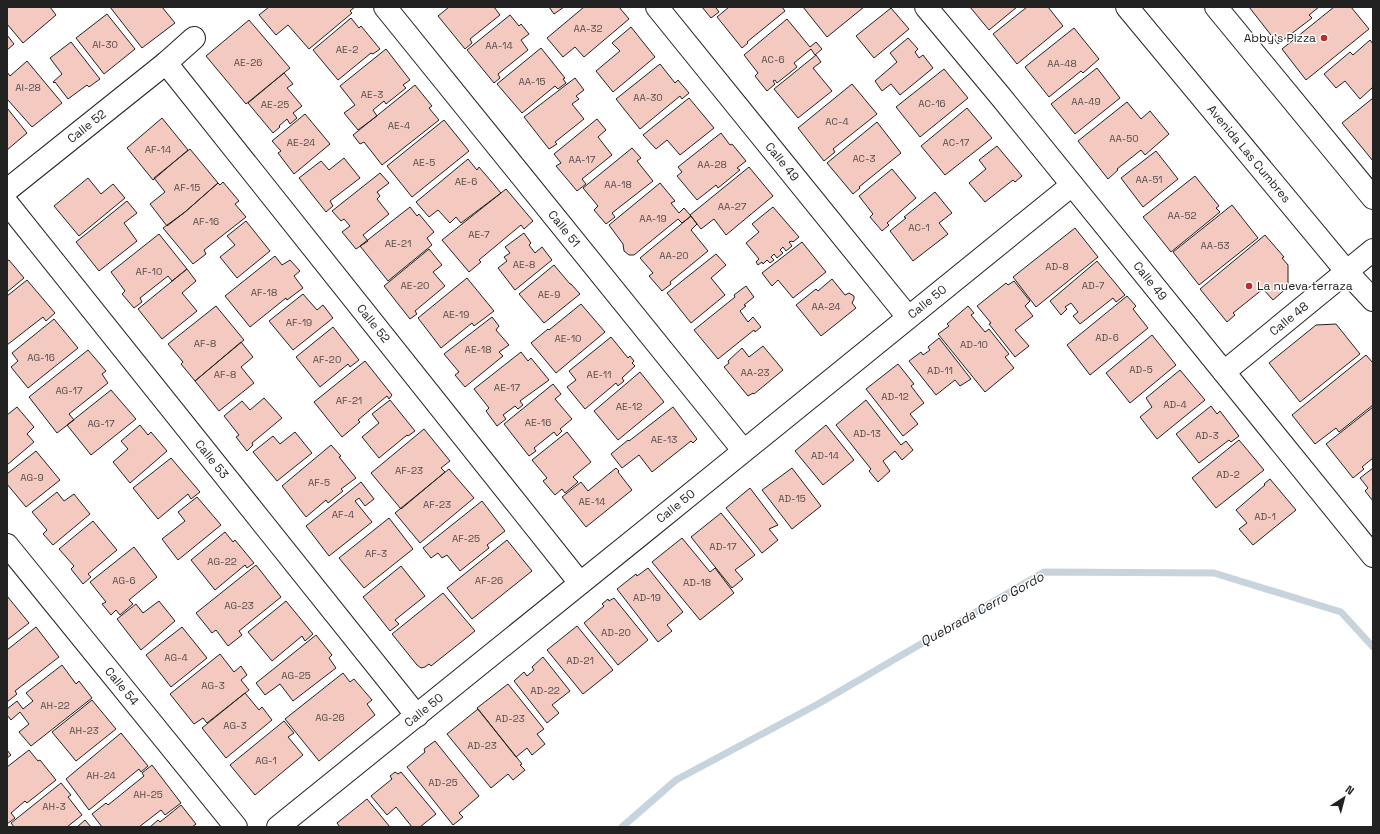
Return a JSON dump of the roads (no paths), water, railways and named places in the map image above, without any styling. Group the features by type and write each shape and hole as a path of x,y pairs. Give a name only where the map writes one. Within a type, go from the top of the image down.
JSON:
{"street":[{"name":"Calle 51","path":"386,7 743,450"},
{"name":"Calle 49","path":"657,7 908,317"},
{"name":"Calle 49","path":"926,7 1001,97 1373,556"},
{"name":"Avenida Las Cumbres","path":"1127,7 1347,272 1373,300"},
{"path":"1216,7 1373,198"},
{"name":"Calle 52","path":"7,190 166,63 194,38"},
{"name":"Calle 52","path":"166,63 580,583"},
{"name":"Calle 50","path":"278,827 1072,185"},
{"name":"Calle 53","path":"7,203 417,716"},
{"name":"Calle 48","path":"1224,372 1373,250"},
{"name":"Calle 54","path":"7,545 236,827"}],"waterway":[{"name":"Quebrada Cerro Gordo","path":"622,827 676,780 818,704 1044,572 1214,573 1341,612 1373,647"}],"place":[{"name":"Abby's Pizza","path":"1324,38"},
{"name":"La nueva terraza","path":"1249,286"}]}
